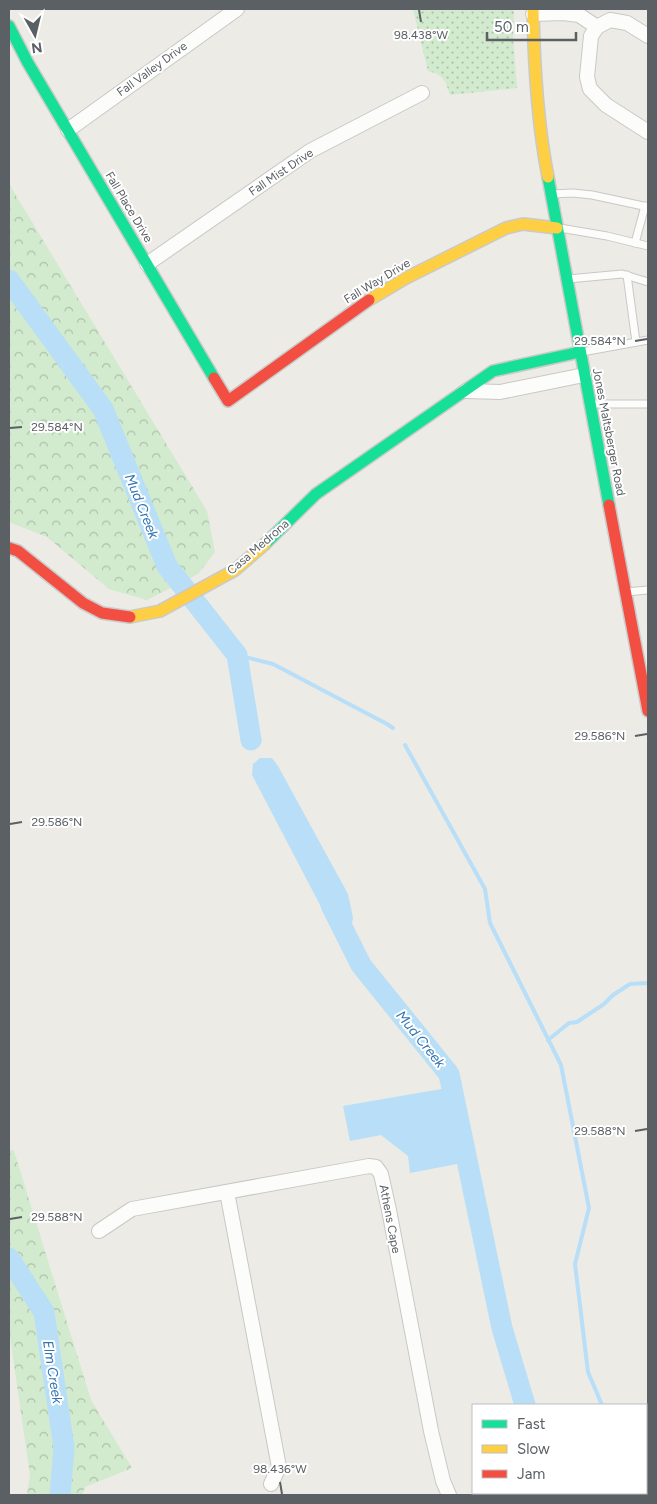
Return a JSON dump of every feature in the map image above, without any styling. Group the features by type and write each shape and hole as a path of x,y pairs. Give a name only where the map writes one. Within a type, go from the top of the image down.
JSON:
{"street":[{"name":"Fall Valley Drive","path":"68,130 237,9"},
{"path":"533,12 578,15 598,27"},
{"name":"Jones Maltsberger Road","path":"533,12 532,34 542,145 648,710"},
{"path":"648,36 628,23 610,20 598,27 591,36 587,77 590,89 606,104 648,132"},
{"name":"Fall Place Drive","path":"9,26 28,63 228,401"},
{"name":"Fall Mist Drive","path":"147,264 310,151 422,93"},
{"name":"Fall Way Drive","path":"228,401 368,300 406,278 506,228 523,224 558,228"},
{"name":"Casa Medrona","path":"9,548 18,551 83,603 102,613 133,617 160,611 235,570 263,546 316,494 493,371 580,352"},
{"path":"532,363 536,385"},
{"path":"466,391 500,392 584,375"},
{"name":"Athens Cape","path":"98,1231 132,1209 369,1166 376,1167 381,1174 431,1431 443,1481 449,1495"},
{"path":"227,1192 279,1467 271,1484"}],"lane":[{"path":"552,194 573,193 592,195 647,207 635,243"},
{"path":"558,228 607,236 648,246"},
{"path":"568,279 622,274 648,282"},
{"path":"626,275 636,342"},
{"path":"580,352 648,340"},
{"path":"590,404 648,404"},
{"path":"626,592 648,590"}],"green space":[{"path":"413,9 514,9 513,36 517,88 450,95 447,85 441,76 428,71"},
{"path":"9,184 207,511 215,552 198,574 147,600 109,589 47,537 9,522"},
{"path":"9,1149 14,1151 91,1400 132,1468 85,1487 82,1495 27,1495 30,1475 9,1330"}],"water":[{"path":"260,758 272,758 278,766 348,894 353,918 351,928 340,933 330,924 252,775 253,764"},
{"path":"447,1088 462,1163 410,1173 408,1156 381,1135 350,1141 343,1106"}],"waterway":[{"name":"Mud Creek","path":"9,280 103,409 167,566 237,655 251,740"},
{"path":"237,655 273,664 393,728"},
{"path":"405,745 485,889 490,923 561,1065 589,1208 575,1264 588,1372 602,1404"},
{"name":"Mud Creek","path":"331,905 361,965 449,1074 502,1328 525,1404"},
{"path":"548,1040 569,1023 577,1022 630,984 648,983"},
{"name":"Elm Creek","path":"9,1258 44,1312 64,1448 60,1495"}],"traffic: fast":[{"path":"9,26 28,63 214,378"},
{"path":"548,177 609,505"},
{"path":"265,544 316,494 493,371 580,352"}],"traffic: slow":[{"path":"533,9 537,93 548,177"},
{"path":"369,300 406,278 506,228 523,224 557,228"},
{"path":"130,617 160,611 235,570 265,544"}],"traffic: jam":[{"path":"214,378 228,401 369,300"},
{"path":"609,505 648,711"},
{"path":"9,548 18,551 83,603 102,613 130,617"}]}
